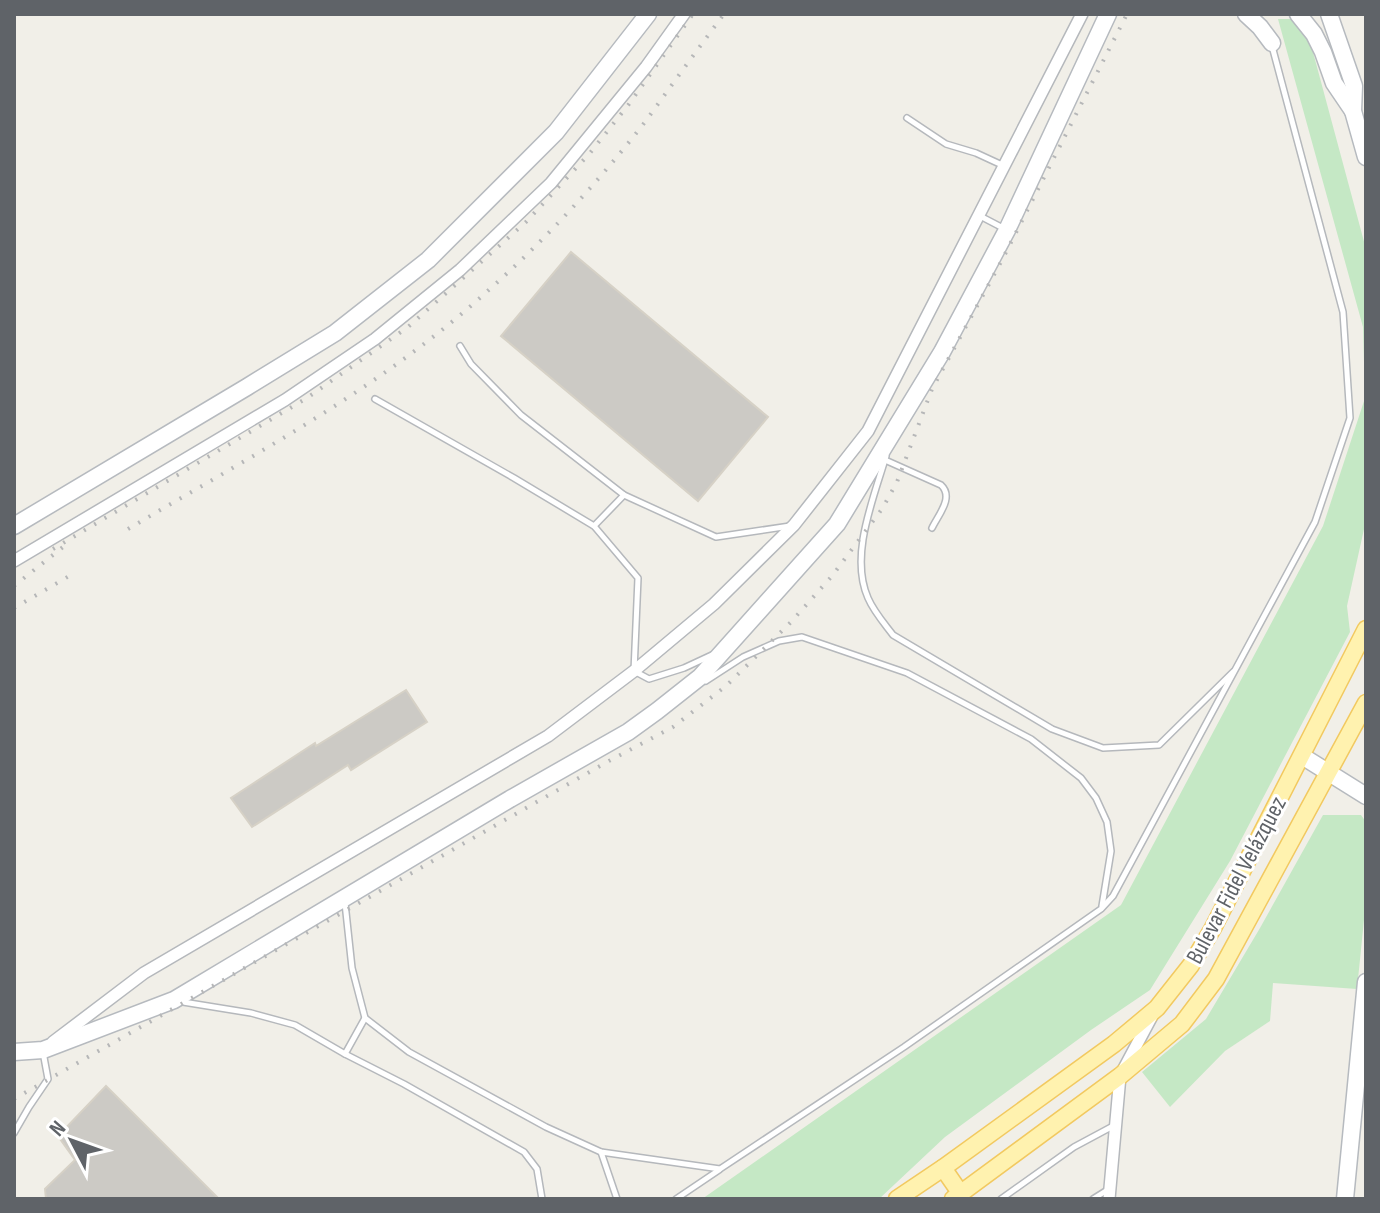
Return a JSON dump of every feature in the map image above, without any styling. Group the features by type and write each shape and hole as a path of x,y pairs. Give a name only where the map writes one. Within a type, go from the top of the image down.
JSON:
{"main road":[{"name":"Bulevar Fidel Velázquez","path":"897,1199 1114,1044 1157,1008 1191,965 1213,928 1366,629"},
{"name":"Bulevar Fidel Velázquez","path":"957,1196 1120,1076 1182,1024 1216,979 1366,703"},
{"path":"943,1168 957,1196"}],"street":[{"path":"14,526 335,333 428,260 556,132 648,14"},
{"path":"14,561 285,400 375,339 460,270 551,183 646,67 684,14"},
{"path":"43,1050 144,973 548,736 634,671 714,604 794,525 868,431 1082,14"},
{"path":"14,1052 43,1050 174,1000 628,732 700,677 837,524 942,352 1007,230 1105,21 1121,14"},
{"path":"1246,14 1270,36"},
{"path":"1298,14 1314,34 1334,83 1353,111 1363,134 1366,157"},
{"path":"1329,14 1354,86 1353,111"},
{"path":"1302,756 1366,796"},
{"path":"1345,1199 1366,982"},
{"path":"1110,1194 1120,1076 1157,1008"}],"lane":[{"path":"676,1199 904,1047 1101,909 1113,896 1315,522 1350,418 1343,312 1270,36"},
{"path":"907,118 946,144 1005,166"},
{"path":"979,216 1007,230"},
{"path":"460,346 471,364 521,415 624,495 716,537 794,525"},
{"path":"375,399 594,526 638,578 634,671 649,679 684,668 727,647"},
{"path":"893,432 861,553 867,597 893,635 1052,729 1103,748 1159,745 1239,665"},
{"path":"885,460 946,490 947,497 932,528"},
{"path":"594,526 624,495"},
{"path":"657,711 743,657 779,641 802,637 907,673 1031,739 1081,778 1096,798 1107,822 1111,851 1101,909"},
{"path":"344,898 352,968 365,1018 409,1052 546,1127 601,1152 720,1169"},
{"path":"174,1000 251,1013 295,1025 524,1152 537,1169 542,1199"},
{"path":"345,1054 365,1018"},
{"path":"14,1133 48,1079 43,1050"},
{"path":"1001,1199 1074,1147 1116,1125"},
{"path":"601,1152 617,1199"},
{"path":"1093,1199 1110,1194"}],"green space":[{"path":"1278,19 1291,19 1310,41 1366,249 1366,520 1347,606 1350,632 1230,861 1150,990 945,1137 879,1199 702,1199 1121,905 1323,526 1365,398 1363,327"},
{"path":"1323,815 1361,815 1366,822 1366,900 1357,989 1273,983 1270,1021 1225,1051 1170,1107 1142,1072 1206,1019"}],"building":[{"path":"571,252 768,417 698,501 501,336"},
{"path":"406,690 427,722 351,770 348,765 252,827 231,798 315,743 316,746"},
{"path":"106,1086 219,1199 46,1199 45,1189 75,1160 58,1136"}],"railway":[{"path":"53,549 307,398 408,327 526,222 590,153 693,14"},
{"path":"128,529 363,388 451,323 533,248 591,187 645,122 724,14"},
{"path":"14,1099 673,727 726,686 832,576 882,509 897,482 932,389 1002,260 1127,14"},
{"path":"14,586 63,547"},
{"path":"14,608 76,572"}]}
